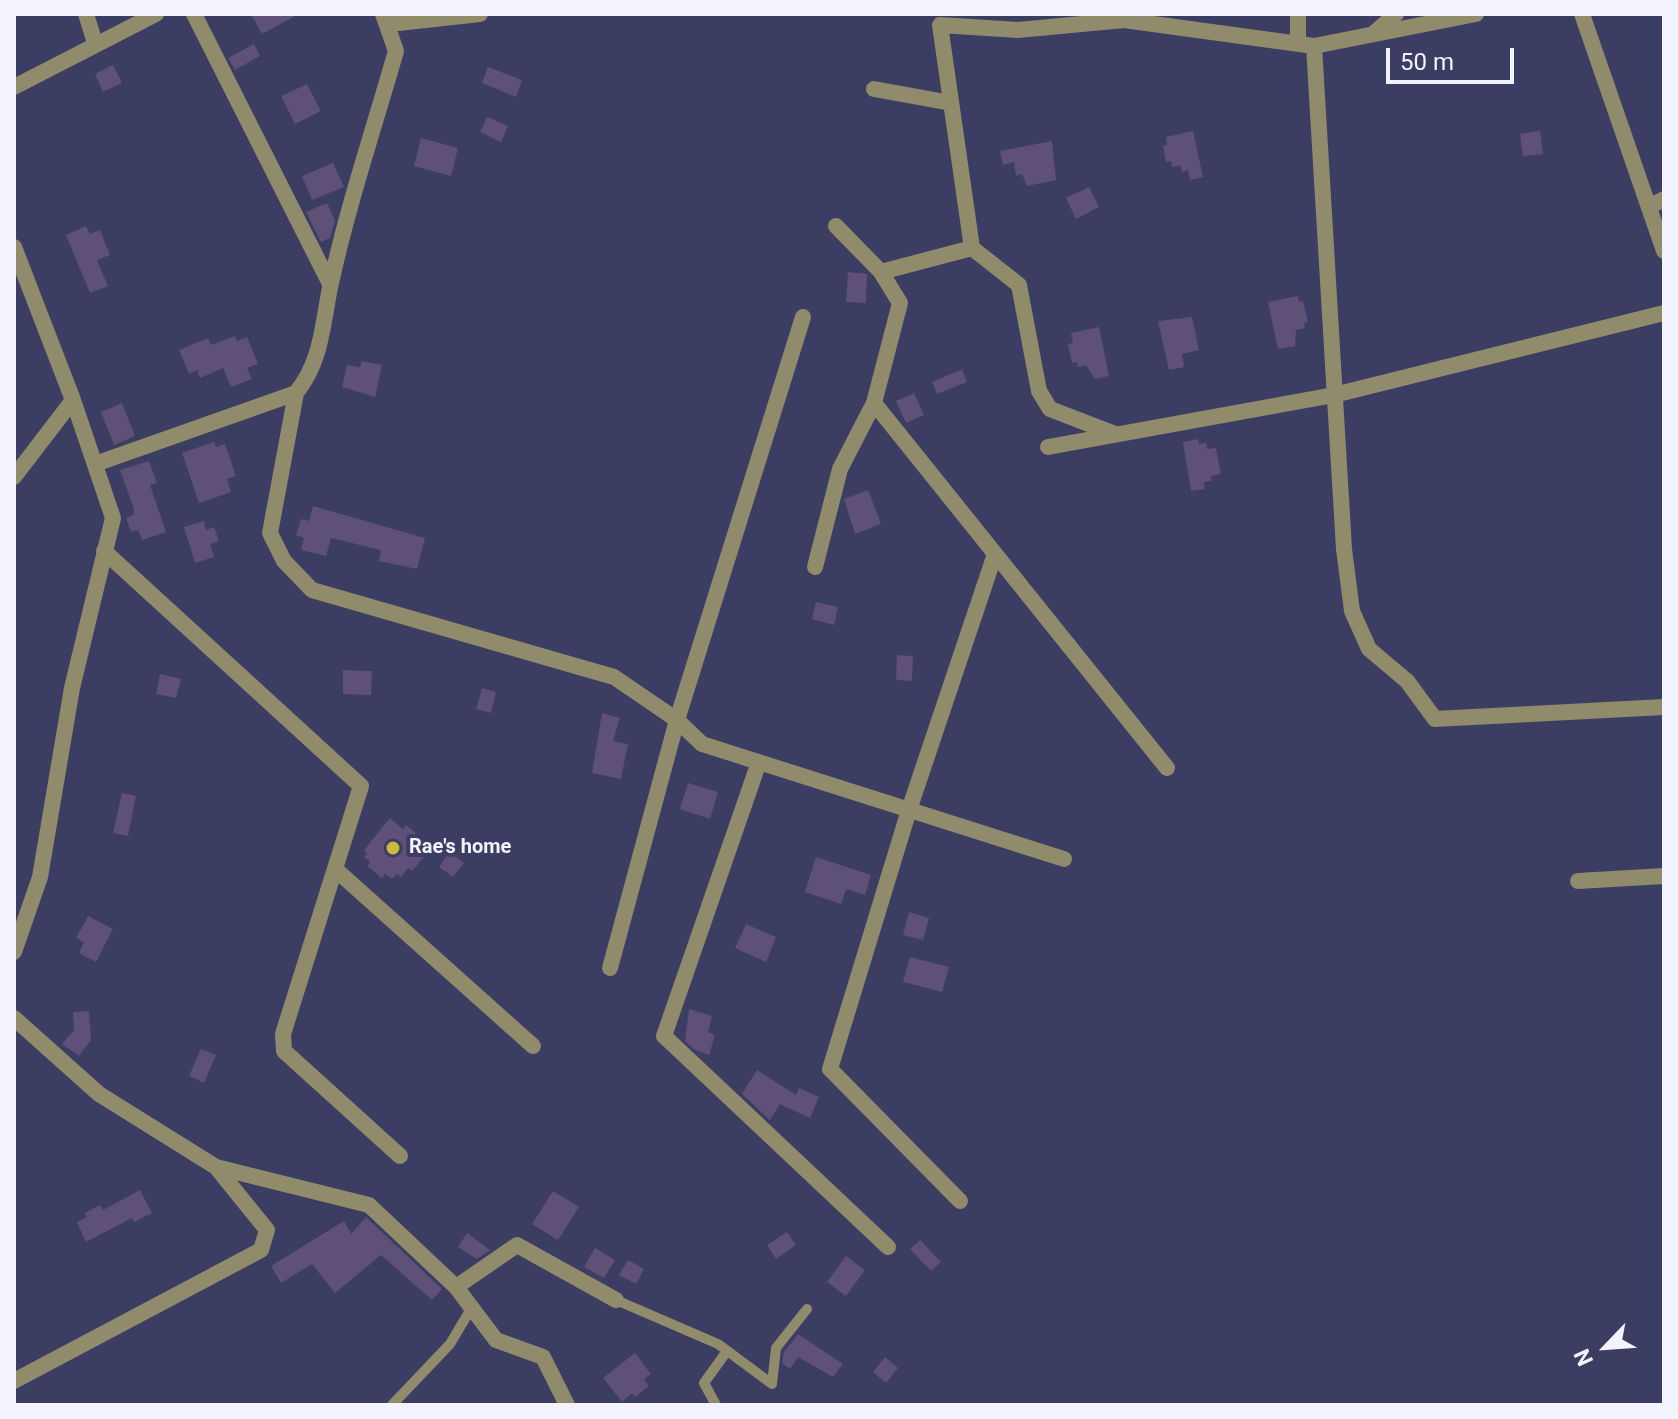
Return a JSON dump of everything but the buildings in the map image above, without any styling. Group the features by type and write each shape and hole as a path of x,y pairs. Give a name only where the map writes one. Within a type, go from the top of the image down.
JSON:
{"street":[{"path":"86,14 95,43"},
{"path":"14,87 156,14"},
{"path":"194,14 330,284"},
{"path":"480,14 386,19 396,51 330,284 323,343 310,376 296,393 270,533 284,561 312,590 614,677 677,720 702,744 1064,859"},
{"path":"1298,14 1306,44 1352,611 1369,649 1407,681 1435,719 1664,707"},
{"path":"1373,34 1396,14"},
{"path":"1115,434 1050,409 1039,391 1019,285 972,248 940,25 1018,30 1124,20 1306,44 1476,14"},
{"path":"1582,14 1657,203 1664,251"},
{"path":"874,89 951,103"},
{"path":"815,567 840,469 874,403 900,303 881,272 836,226"},
{"path":"14,247 73,400 113,518 72,688 40,877 14,952"},
{"path":"881,272 972,248"},
{"path":"1048,447 1334,395 1664,313"},
{"path":"610,968 677,720 803,317"},
{"path":"95,464 296,393"},
{"path":"14,477 73,400"},
{"path":"874,403 1167,768"},
{"path":"104,551 361,786 283,1034 284,1051 400,1156"},
{"path":"960,1201 830,1069 909,810 995,554"},
{"path":"759,762 664,1036 888,1247"},
{"path":"335,869 533,1046"},
{"path":"1578,881 1664,876"},
{"path":"14,1018 99,1094 216,1167 369,1205 456,1287 496,1340 543,1357 567,1405"},
{"path":"14,1381 261,1250 267,1230 216,1167"},
{"path":"456,1287 517,1245 616,1300"}],"lane":[{"path":"616,1300 727,1351 772,1384 776,1348 807,1309"},
{"path":"392,1405 450,1344 472,1307"},
{"path":"716,1405 704,1383 727,1351"}],"place":[{"name":"Rae's home","path":"393,848"}]}
